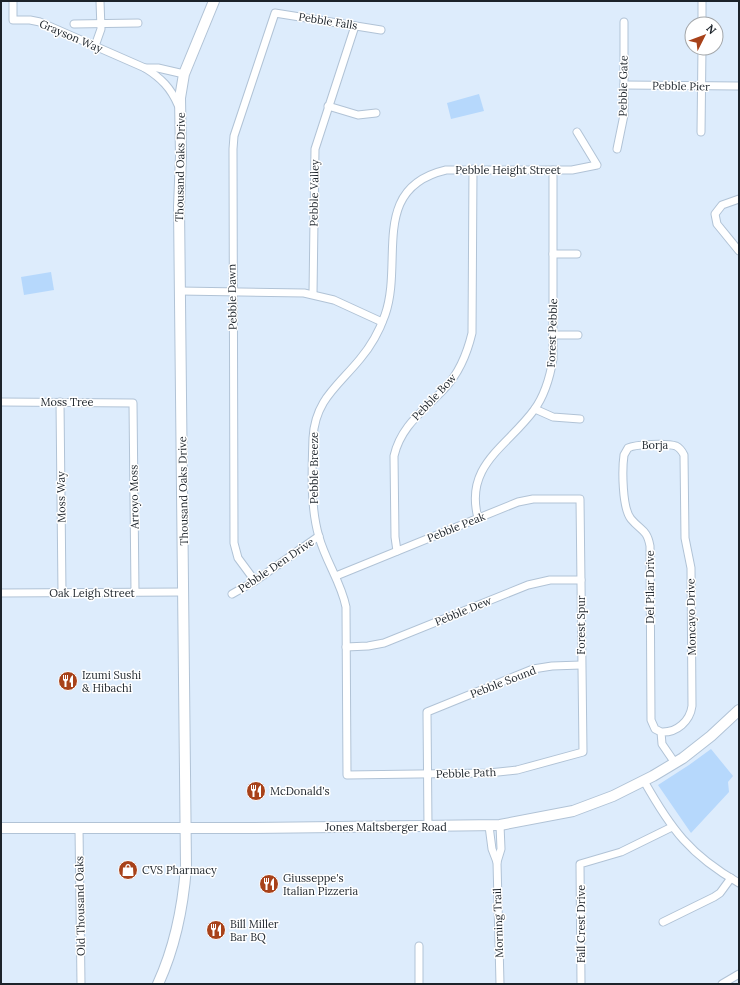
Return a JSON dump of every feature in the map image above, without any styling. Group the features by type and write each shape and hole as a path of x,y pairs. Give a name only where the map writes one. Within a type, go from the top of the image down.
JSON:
{"main road":[{"name":"Thousand Oaks Drive","path":"158,984 170,953 183,897 186,867 180,291 180,110 184,74 194,46 214,1"},
{"name":"Jones Maltsberger Road","path":"1,828 428,827 500,825 573,811 613,796 644,781 675,763 711,736 739,710"}],"street":[{"name":"Grayson Way","path":"13,1 13,20 30,20 40,22 145,68 160,78 173,93 180,110"},
{"path":"95,46 100,37 100,1"},
{"path":"702,1 702,16"},
{"name":"Pebble Falls","path":"274,13 381,30"},
{"name":"Pebble Dawn","path":"255,582 238,558 234,544 232,292 234,142 238,123 274,13"},
{"name":"Pebble Gate","path":"617,149 624,115 624,22"},
{"path":"74,24 101,25 138,23"},
{"name":"Pebble Valley","path":"313,294 314,149 355,26"},
{"path":"701,132 702,56"},
{"name":"Grayson Way","path":"145,68 158,68 184,74"},
{"name":"Pebble Pier","path":"624,85 739,86"},
{"path":"328,106 358,115 376,113"},
{"name":"Pebble Height Street","path":"414,185 433,173 446,170 553,170 582,169 597,165 577,132"},
{"name":"Pebble Bow","path":"397,551 395,537 394,464 396,447 407,426 456,374 466,355 472,333 473,169"},
{"name":"Forest Pebble","path":"478,518 475,492 481,471 487,461 535,409 544,392 552,370 553,170"},
{"name":"Pebble Breeze","path":"347,775 346,607 336,576 323,549 319,536 314,506 313,437 316,420 326,396 368,350 382,322 391,294 393,225 396,212 401,200 414,185"},
{"path":"739,198 722,205 715,214 717,224 739,251"},
{"path":"553,254 577,254"},
{"path":"180,291 291,292 313,294 334,300 382,322"},
{"path":"553,335 578,335"},
{"name":"Moss Tree","path":"1,402 133,402"},
{"name":"Moss Way","path":"60,402 62,593"},
{"name":"Arroyo Moss","path":"133,402 135,592"},
{"path":"535,409 553,417 580,419"},
{"name":"Borja","path":"628,448 636,445 675,445 681,450"},
{"name":"Del Pilar Drive","path":"628,448 624,458 624,504 630,519 645,531 650,546 651,720 655,729 661,732"},
{"name":"Moncayo Drive","path":"661,732 667,732 686,722 690,718 692,706 691,568 685,538 684,455 681,450"},
{"name":"Pebble Peak","path":"336,576 478,518 524,501 580,499"},
{"name":"Forest Spur","path":"580,499 582,752"},
{"name":"Pebble Den Drive","path":"232,594 255,582 319,536"},
{"name":"Pebble Dew","path":"346,647 368,646 384,643 528,585 550,580 581,580"},
{"name":"Oak Leigh Street","path":"1,593 184,592"},
{"name":"Pebble Sound","path":"428,775 427,712 533,669 552,666 581,665"},
{"path":"661,732 662,744 675,763"},
{"name":"Pebble Path","path":"347,775 478,774 517,770 582,752"},
{"path":"428,775 428,827"},
{"path":"644,781 672,827 705,860 739,883"},
{"name":"Morning Trail","path":"500,825 501,849 497,862 500,984"},
{"name":"Morning Trail","path":"489,826 492,849 497,862"},
{"name":"Fall Crest Drive","path":"581,984 580,864 621,852 672,827"},
{"name":"Old Thousand Oaks","path":"79,828 81,984"},
{"path":"663,922 720,893 731,878"},
{"path":"419,946 419,984"},
{"path":"722,984 739,974"}],"shaded area":[{"path":"479,94 484,111 451,119 447,103"},
{"path":"51,272 54,290 24,295 21,277"},
{"path":"711,749 733,776 728,782 729,792 691,833 658,785"}],"place":[{"name":"Izumi Sushi & Hibachi","path":"68,681"},
{"name":"McDonald's","path":"256,791"},
{"name":"CVS Pharmacy","path":"128,870"},
{"name":"Giusseppe's Italian Pizzeria","path":"269,884"},
{"name":"Bill Miller Bar BQ","path":"216,930"}]}
